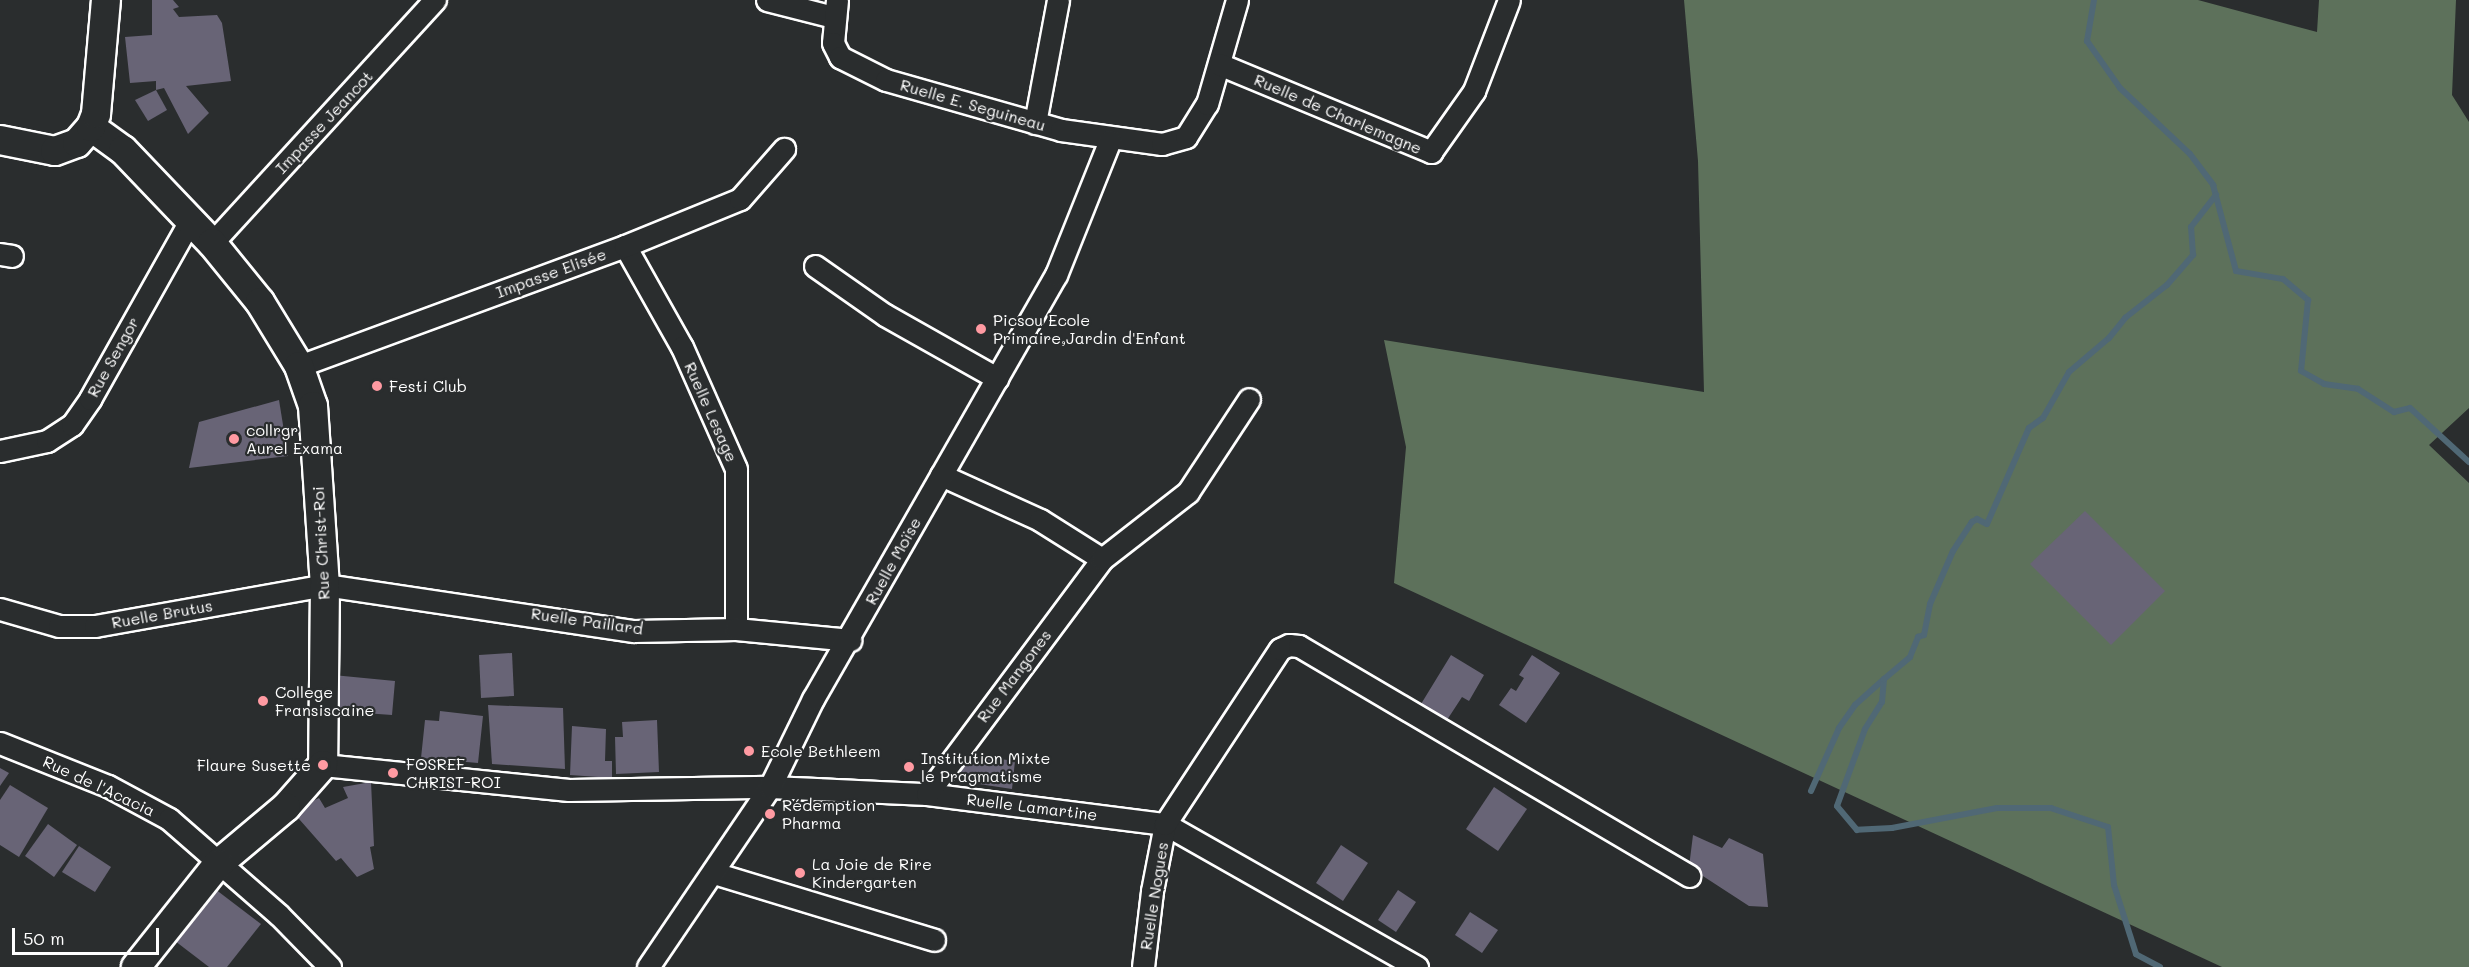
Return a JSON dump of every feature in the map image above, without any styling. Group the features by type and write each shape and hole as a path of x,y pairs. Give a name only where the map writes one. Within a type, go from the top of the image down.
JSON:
{"street":[{"path":"0,140 55,151 77,143 91,127 96,114 106,0"},
{"name":"Impasse Jeancot","path":"212,243 435,0"},
{"path":"767,0 835,8"},
{"path":"1035,123 1058,0"},
{"name":"Ruelle E. Seguineau","path":"835,8 833,43 840,57 886,80 1035,123 1110,140 1161,144 1186,137 1207,104 1237,0"},
{"name":"Ruelle de Charlemagne","path":"1219,64 1431,152 1474,91 1509,0"},
{"name":"Rue Christ-Roi","path":"91,127 123,150 212,243 260,302 299,366 313,406 325,585 323,765"},
{"name":"Ruelle Moïse","path":"648,967 714,873 770,787 813,699 850,640 941,475 1056,275 1110,140"},
{"name":"Impasse Elisée","path":"299,366 625,246 740,199 784,149"},
{"name":"Rue Sengor","path":"0,451 47,441 72,425 90,399 190,221"},
{"name":"Ruelle Lesage","path":"625,246 682,347 736,469 736,629"},
{"path":"815,266 885,315 997,378"},
{"name":"Rue Mangones","path":"927,794 1102,559 1188,492 1250,399"},
{"path":"941,475 1040,519 1102,559"},
{"name":"Ruelle Paillard","path":"325,585 634,631 736,629 850,640"},
{"name":"Ruelle Brutus","path":"0,609 59,626 95,626 325,585"},
{"path":"1165,824 1280,649 1299,646 1689,876"},
{"name":"Rue de l'Acacia","path":"0,743 108,786 169,819 279,915 330,967"},
{"path":"136,967 218,864 286,807 323,765"},
{"name":"Ruelle Lamartine","path":"323,765 569,790 770,787 927,794 1165,824 1417,967"},
{"name":"Ruelle Nogues","path":"1143,967 1152,891 1165,824"},
{"path":"714,873 934,940"}],"green space":[{"path":"1684,0 2198,0 2317,32 2319,0 2456,0 2452,95 2469,122 2469,408 2429,445 2469,483 2469,967 2222,967 1394,583 1406,447 1384,340 1704,392 1698,161"}],"building":[{"path":"152,0 173,0 179,7 173,9 179,17 217,15 222,23 231,81 186,86 209,113 188,134 164,88 156,90 156,81 130,83 125,37 152,35"},
{"path":"156,90 167,110 148,121 135,100"},
{"path":"279,400 288,456 189,468 199,422"},
{"path":"2085,511 2165,591 2111,645 2030,564"},
{"path":"512,653 514,696 481,698 479,655"},
{"path":"1451,655 1484,675 1469,701 1462,697 1447,720 1421,704"},
{"path":"1532,655 1560,673 1526,723 1499,705 1511,688 1516,691 1524,678 1519,675"},
{"path":"333,675 395,681 392,715 350,712 350,718 332,716"},
{"path":"488,705 563,708 565,769 492,764"},
{"path":"440,711 483,716 478,763 421,758 425,720 439,721"},
{"path":"657,720 659,772 616,774 615,737 623,737 622,722"},
{"path":"572,726 606,729 605,761 612,761 612,778 570,775"},
{"path":"962,754 1015,761 1012,789 959,781"},
{"path":"0,768 9,773 0,786"},
{"path":"371,782 374,846 370,847 374,869 357,877 341,858 336,861 292,811 319,798 325,808 348,798 343,787"},
{"path":"10,785 48,808 19,857 0,845 0,800"},
{"path":"1494,787 1527,809 1498,851 1466,829"},
{"path":"48,824 77,845 54,877 25,856"},
{"path":"1693,835 1722,848 1729,838 1763,854 1768,907 1749,906 1689,867"},
{"path":"1341,845 1368,863 1343,901 1316,883"},
{"path":"79,846 111,867 95,892 62,872"},
{"path":"215,889 261,924 227,967 209,967 175,941"},
{"path":"1398,890 1416,902 1396,932 1378,920"},
{"path":"1470,912 1498,930 1482,953 1455,935"}],"waterway":[{"path":"2094,0 2087,41 2120,88 2190,154 2213,185 2236,271 2283,279 2308,300 2301,371 2324,384 2358,389 2394,412 2410,408 2469,462"},
{"path":"2160,967 2136,954 2114,885 2108,827 2051,808 1997,808 1892,828 1857,830 1837,806 1865,729 1882,702 1884,679 1910,657 1918,637 1924,635 1930,604 1953,551 1972,522 1977,519 1987,524 2029,428 2043,418 2069,372 2109,338 2125,318 2167,285 2193,255 2191,227 2216,195"},
{"path":"1811,791 1839,728 1855,705 1884,679"}],"place":[{"name":"Picsou Ecole Primaire,Jardin d'Enfant","path":"981,329"},
{"name":"Festi Club","path":"377,386"},
{"name":"collrgr Aurel Exama","path":"234,439"},
{"name":"College Fransiscaine","path":"263,701"},
{"name":"Ecole Bethleem","path":"749,751"},
{"name":"Flaure Susette","path":"323,765"},
{"name":"Institution Mixte le Pragmatisme","path":"909,767"},
{"name":"FOSREF CHRIST-ROI","path":"393,773"},
{"name":"Rédemption Pharma","path":"770,814"},
{"name":"La Joie de Rire Kindergarten","path":"800,873"}]}
